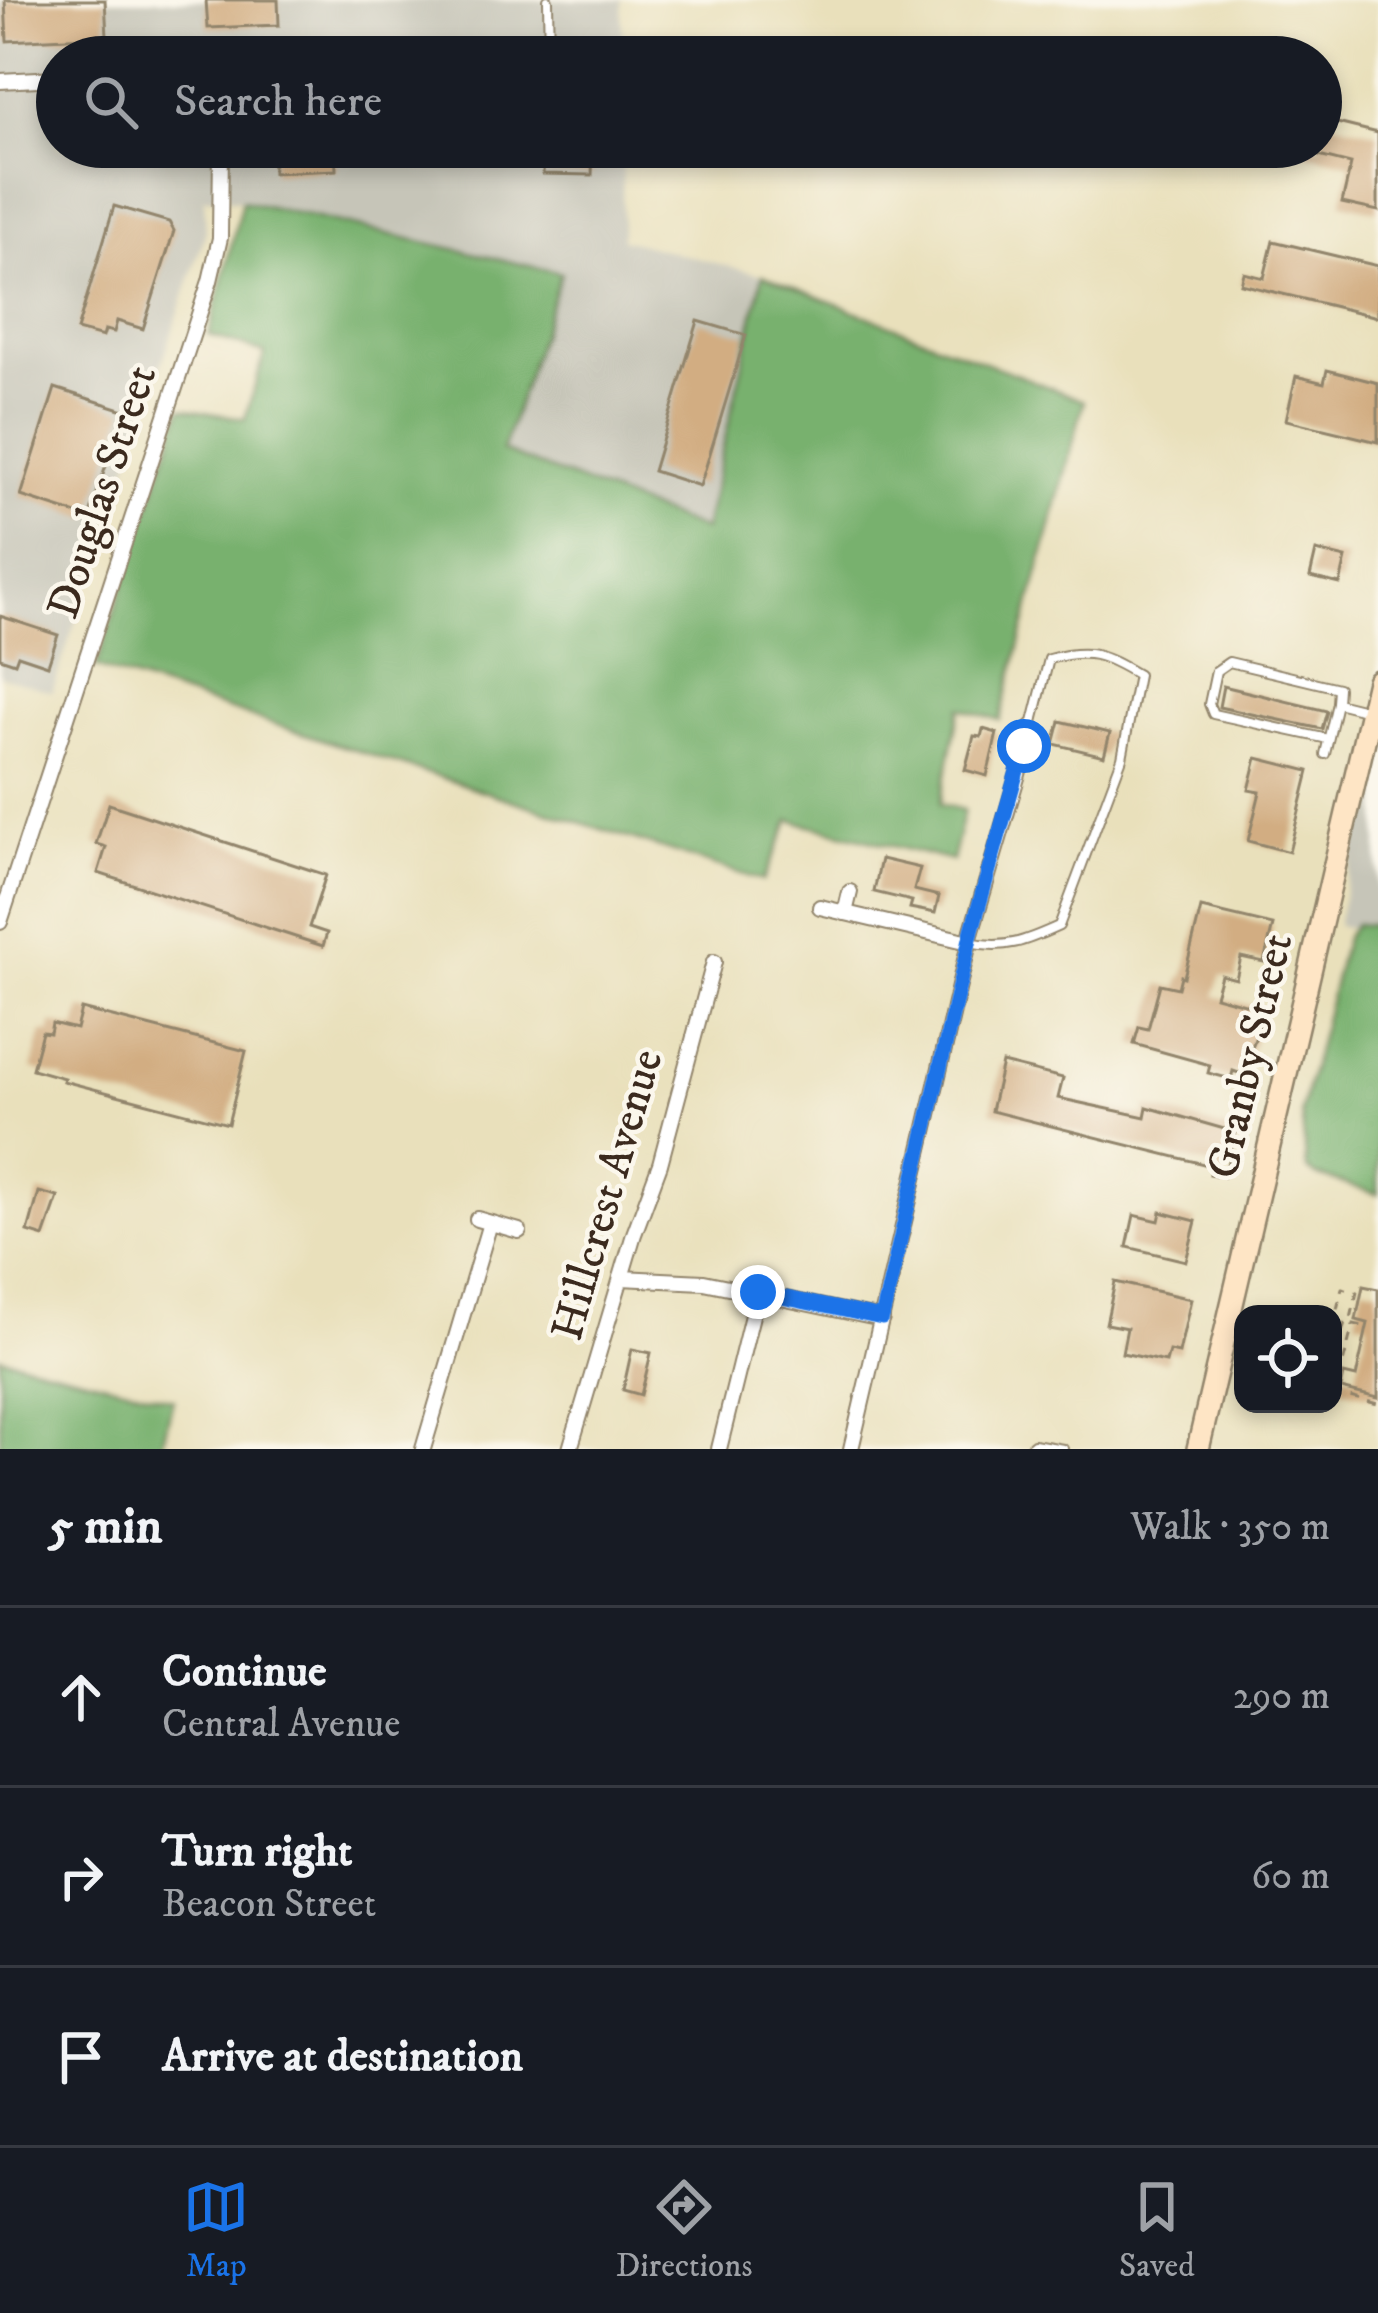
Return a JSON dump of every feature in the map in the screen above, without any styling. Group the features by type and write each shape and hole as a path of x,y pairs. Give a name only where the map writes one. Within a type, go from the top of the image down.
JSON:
{"main road":[{"name":"Granby Street","path":"1198,1449 1378,681"}],"street":[{"path":"0,81 36,79"},
{"name":"Douglas Street","path":"0,922 210,281 220,238 221,168"},
{"path":"851,1449 969,943 1032,727"},
{"path":"845,913 850,892"},
{"path":"820,907 969,943"},
{"name":"Hillcrest Avenue","path":"571,1449 660,1164 713,962"},
{"path":"423,1449 484,1221 519,1232"},
{"path":"621,1278 671,1278 882,1318"},
{"path":"719,1449 758,1292"}],"lane":[{"path":"548,0 549,36"},
{"path":"969,943 996,948 1018,945 1059,926 1123,758 1138,675 1116,662 1079,651 1049,659 1032,727"},
{"path":"1325,754 1337,704 1338,688 1228,662 1216,670 1209,704 1214,714 1328,739"},
{"path":"1337,704 1371,712"},
{"path":"1028,1449 1045,1444 1063,1449"}],"path":[{"path":"1338,1305 1342,1288 1358,1292 1342,1365"},
{"path":"1342,1321 1367,1327"},
{"path":"1342,1395 1378,1403"}],"shaded area":[{"path":"0,0 622,0 623,36 36,36 36,168 623,168 622,239 763,275 705,531 501,451 561,272 242,201 204,198 206,231 52,692 0,676"},
{"path":"1378,742 1378,926 1355,924 1350,928 1337,925"}],"green space":[{"path":"242,201 561,273 502,451 704,530 763,275 1084,401 1000,720 960,708 940,804 964,810 952,861 790,820 763,881 96,667 182,408 245,419 265,353 209,335"},
{"path":"1355,924 1378,926 1378,1194 1307,1169 1301,1112 1345,938"},
{"path":"0,1357 173,1399 161,1449 0,1449"}],"building":[{"path":"5,0 105,0 107,36 7,41"},
{"path":"206,0 278,0 279,25 208,28"},
{"path":"1342,124 1378,133 1378,211 1342,203 1351,164 1342,162"},
{"path":"273,168 336,168 336,170 273,173"},
{"path":"543,168 592,168 592,175 543,174"},
{"path":"114,206 169,222 174,231 143,329 117,321 114,332 105,330 103,337 77,330"},
{"path":"1273,241 1378,266 1378,317 1241,284 1244,273 1264,278"},
{"path":"698,321 746,335 700,486 653,471"},
{"path":"1327,370 1378,383 1378,442 1286,420 1296,376 1324,383"},
{"path":"55,388 124,410 89,518 21,496"},
{"path":"1316,551 1346,558 1340,584 1310,577"},
{"path":"0,616 58,635 48,665 18,655 15,663 0,658"},
{"path":"1223,686 1327,711 1322,729 1219,707"},
{"path":"1060,721 1110,733 1104,756 1054,744"},
{"path":"983,729 997,733 987,776 965,770 974,736 981,737"},
{"path":"1257,758 1309,771 1289,852 1248,841 1260,792 1249,790"},
{"path":"109,804 326,875 309,927 327,933 323,946 98,873 106,847 96,844"},
{"path":"881,859 920,868 914,890 939,896 935,913 910,908 912,901 874,892"},
{"path":"1201,908 1273,925 1264,962 1241,957 1236,979 1221,975 1215,996 1260,1008 1257,1019 1262,1020 1242,1074 1233,1071 1231,1079 1208,1073 1210,1065 1134,1044 1139,1027 1148,1029 1160,984 1178,988 1184,977"},
{"path":"81,1009 246,1051 228,1124 32,1069 42,1032 50,1033 52,1023 76,1029"},
{"path":"1002,1063 1063,1078 1058,1098 1145,1117 1147,1107 1235,1132 1224,1177 1210,1174 1212,1166 991,1111"},
{"path":"39,1192 58,1197 44,1237 28,1232"},
{"path":"1161,1212 1196,1221 1186,1261 1127,1247 1134,1215 1159,1221"},
{"path":"1115,1282 1191,1299 1179,1353 1169,1351 1166,1362 1122,1353 1127,1328 1106,1324"},
{"path":"1363,1286 1378,1289 1378,1398 1342,1389 1344,1374 1356,1377 1368,1323 1356,1320"},
{"path":"632,1349 651,1353 641,1395 623,1390"}],"route":[{"path":"758,1292 882,1318 972,930 1024,746"}]}
